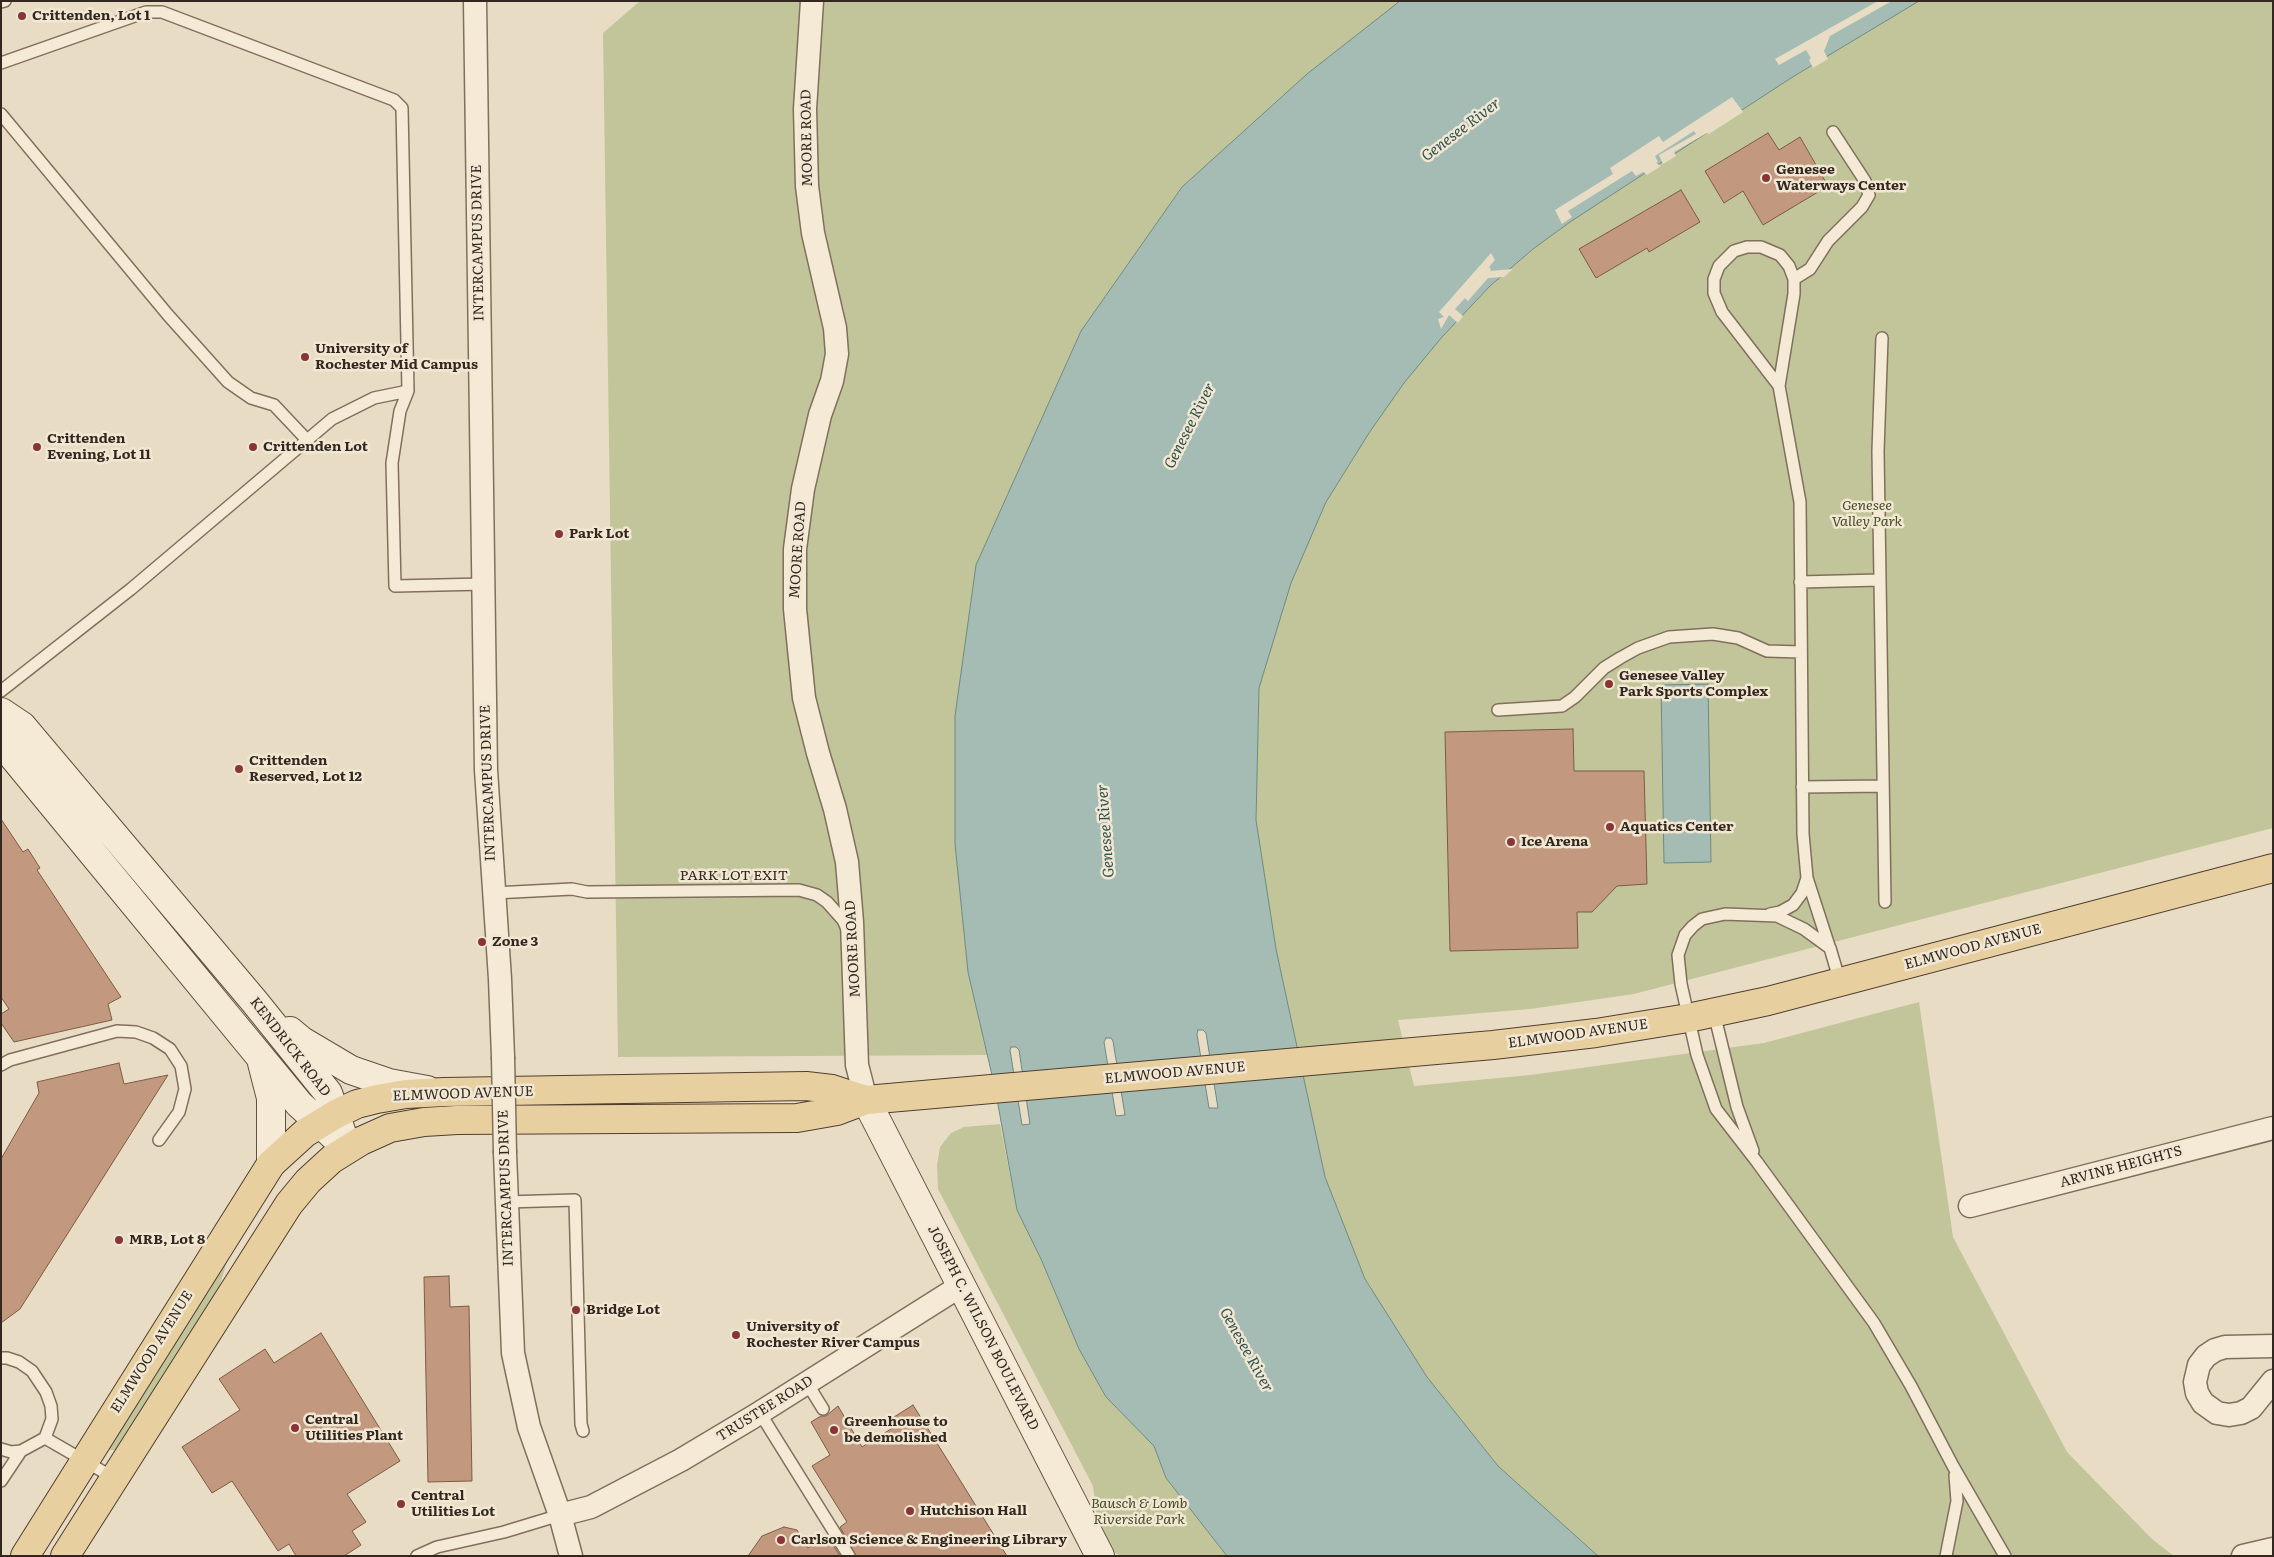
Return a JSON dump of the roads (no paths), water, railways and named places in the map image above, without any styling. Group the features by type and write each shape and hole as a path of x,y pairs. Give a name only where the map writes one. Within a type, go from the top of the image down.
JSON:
{"main road":[{"name":"ELMWOOD AVENUE","path":"65,1556 289,1204 319,1170 347,1148 390,1128 424,1122 797,1118 837,1111 866,1100 922,1094 1528,1042 1701,1016 1840,982 2273,868"},
{"name":"ELMWOOD AVENUE","path":"25,1556 271,1164 305,1133 328,1119 357,1104 377,1099 406,1094 444,1092 806,1086 832,1089 866,1100"}],"street":[{"name":"INTERCAMPUS DRIVE","path":"475,1 486,770 503,1057 506,1202 514,1362 529,1427 560,1515 572,1556"},
{"name":"MOORE ROAD","path":"812,1 806,108 807,186 813,233 835,328 837,354 832,381 818,422 802,489 795,549 795,609 804,698 847,862 853,944 857,1065 866,1100"},
{"name":"KENDRICK ROAD","path":"1,712 22,726 254,1000 328,1093 328,1119 347,1148"},
{"name":"KENDRICK ROAD","path":"1,742 304,1110 328,1119"},
{"path":"254,1000 302,1041 351,1070 388,1083 444,1092"},
{"path":"260,1057 271,1098 271,1164"},
{"name":"JOSEPH C. WILSON BOULEVARD","path":"866,1100 1100,1556"},
{"name":"ARVINE HEIGHTS","path":"1970,1206 2273,1128"},
{"name":"TRUSTEE ROAD","path":"560,1515 601,1503 681,1460 760,1413 962,1285"},
{"path":"2273,1346 2225,1347 2214,1350 2199,1365 2195,1382 2197,1393 2203,1403 2218,1413 2229,1415 2241,1413 2251,1408 2273,1381"},
{"path":"2243,1556 2273,1549"}],"lane":[{"path":"1,63 146,12 162,12 394,100 402,108 408,391 400,410 392,463 395,586 484,584"},
{"path":"1,114 168,315 228,382 251,398 274,405 307,440"},
{"path":"1794,279 1810,269 1828,241 1862,207 1869,195 1865,181 1833,132"},
{"path":"1779,386 1718,306 1714,293 1714,279 1719,266 1728,256 1740,249 1754,246 1767,248 1780,255 1789,266 1794,279 1794,294 1779,386 1799,489 1803,834 1807,878 1840,982"},
{"path":"1882,338 1878,451 1885,902"},
{"path":"1,691 131,589 332,419 374,398 408,391"},
{"path":"1800,582 1879,580"},
{"path":"1498,710 1562,706 1575,697 1604,668 1638,648 1668,637 1713,634 1738,638 1767,651 1801,652"},
{"path":"1802,786 1883,786"},
{"path":"1757,1162 1701,1016 1678,968 1681,944 1685,935 1702,919 1714,916 1780,912 1793,905 1802,893 1807,878"},
{"name":"PARK LOT EXIT","path":"494,893 572,889 588,892 808,892 827,902 835,910 843,920 853,944"},
{"path":"1765,914 1790,921 1815,935 1830,948"},
{"path":"1701,1016 1696,1055 1716,1109 1757,1162 1874,1323 2005,1556"},
{"path":"1,1066 10,1060 117,1031 136,1032 154,1038 170,1048 181,1066 185,1089 179,1112 159,1140"},
{"path":"506,1202 575,1200 581,1424 583,1431"},
{"path":"1,1358 19,1362 32,1371 43,1387 50,1406 52,1419 45,1438 20,1451 11,1452 1,1448"},
{"path":"807,1383 823,1409"},
{"path":"760,1413 849,1556"},
{"path":"45,1438 114,1478"},
{"path":"1,1481 20,1451"},
{"path":"1946,1556 1957,1501 1953,1466"},
{"path":"417,1556 437,1548 504,1532 560,1515"}],"water":[{"name":"Genesee River","path":"1400,1 1919,1 1791,78 1570,222 1533,249 1490,286 1442,337 1404,383 1369,433 1326,502 1291,583 1259,688 1256,820 1276,949 1325,1177 1365,1279 1427,1377 1498,1466 1598,1556 1227,1556 1166,1478 1154,1446 1106,1397 1079,1349 1041,1259 1017,1210 995,1088 968,972 955,844 955,716 976,565 1081,331 1182,187 1307,74","holes":["1198,1030 1203,1030 1206,1033 1218,1108 1209,1108 1197,1034","1106,1038 1111,1038 1113,1041 1125,1115 1116,1116 1104,1042","1011,1047 1016,1047 1019,1050 1030,1124 1022,1125"]},
{"path":"1708,684 1711,862 1664,863 1661,685"}],"place":[{"name":"Crittenden, Lot 1","path":"22,16"},
{"name":"Genesee Waterways Center","path":"1766,178"},
{"name":"University of Rochester Mid Campus","path":"305,357"},
{"name":"Crittenden Evening, Lot 11","path":"37,447"},
{"name":"Crittenden Lot","path":"253,447"},
{"name":"Park Lot","path":"559,534"},
{"name":"Genesee Valley Park Sports Complex","path":"1609,684"},
{"name":"Crittenden Reserved, Lot 12","path":"239,769"},
{"name":"Aquatics Center","path":"1610,827"},
{"name":"Ice Arena","path":"1511,842"},
{"name":"Zone 3","path":"482,942"},
{"name":"MRB, Lot 8","path":"119,1240"},
{"name":"Bridge Lot","path":"576,1310"},
{"name":"University of Rochester River Campus","path":"736,1335"},
{"name":"Central Utilities Plant","path":"295,1428"},
{"name":"Greenhouse to be demolished","path":"834,1430"},
{"name":"Central Utilities Lot","path":"401,1504"},
{"name":"Hutchison Hall","path":"910,1511"},
{"name":"Carlson Science & Engineering Library","path":"781,1540"}],"park label":[{"name":"Genesee Valley Park","path":"1867,514"},
{"name":"Bausch & Lomb Riverside Park","path":"1139,1512"}]}
